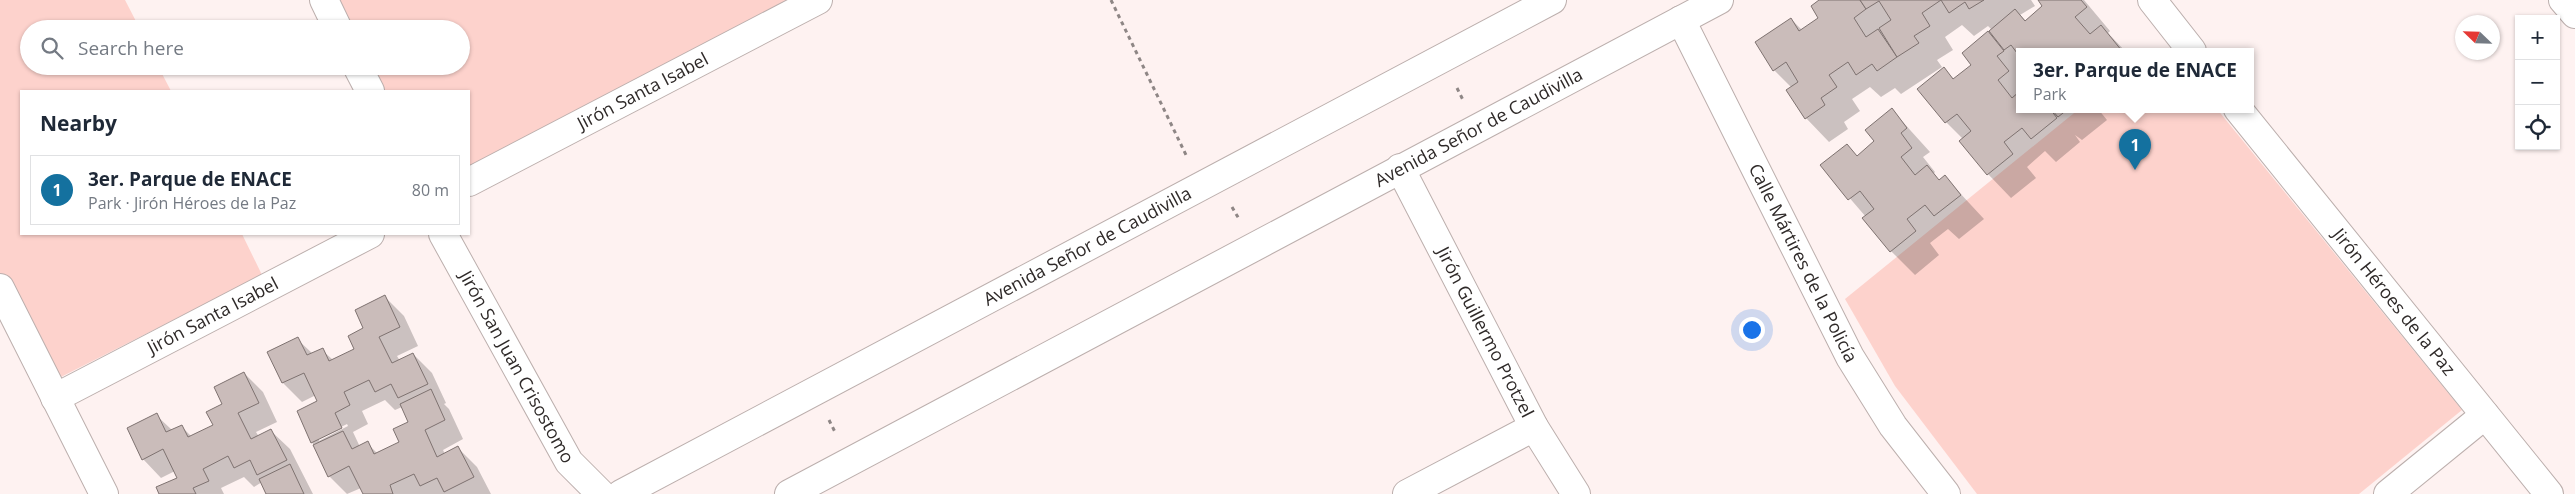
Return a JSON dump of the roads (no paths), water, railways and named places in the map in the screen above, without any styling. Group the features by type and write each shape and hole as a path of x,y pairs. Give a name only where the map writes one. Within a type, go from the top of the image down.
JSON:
{"street":[{"path":"324,0 334,20"},
{"name":"Jirón Santa Isabel","path":"470,181 818,0"},
{"name":"Avenida Señor de Caudivilla","path":"621,494 1552,0"},
{"name":"Avenida Señor de Caudivilla","path":"789,494 1719,0"},
{"path":"2152,0 2190,48"},
{"path":"2563,0 2575,14"},
{"name":"Calle Mártires de la Policía","path":"1681,20 1850,357 1893,426 1946,494"},
{"path":"362,75 369,90"},
{"name":"Jirón Héroes de la Paz","path":"2241,113 2549,494"},
{"name":"Jirón Guillermo Protzel","path":"1400,168 1534,428 1576,494"},
{"name":"Jirón Santa Isabel","path":"56,398 368,235"},
{"name":"Jirón San Juan Crisostomo","path":"444,235 569,462 601,494"},
{"path":"0,288 104,494"},
{"path":"2388,494 2485,415"},
{"path":"1407,494 1534,428"}],"place":[{"name":"3er. Parque de ENACE","path":"2135,170"}]}
